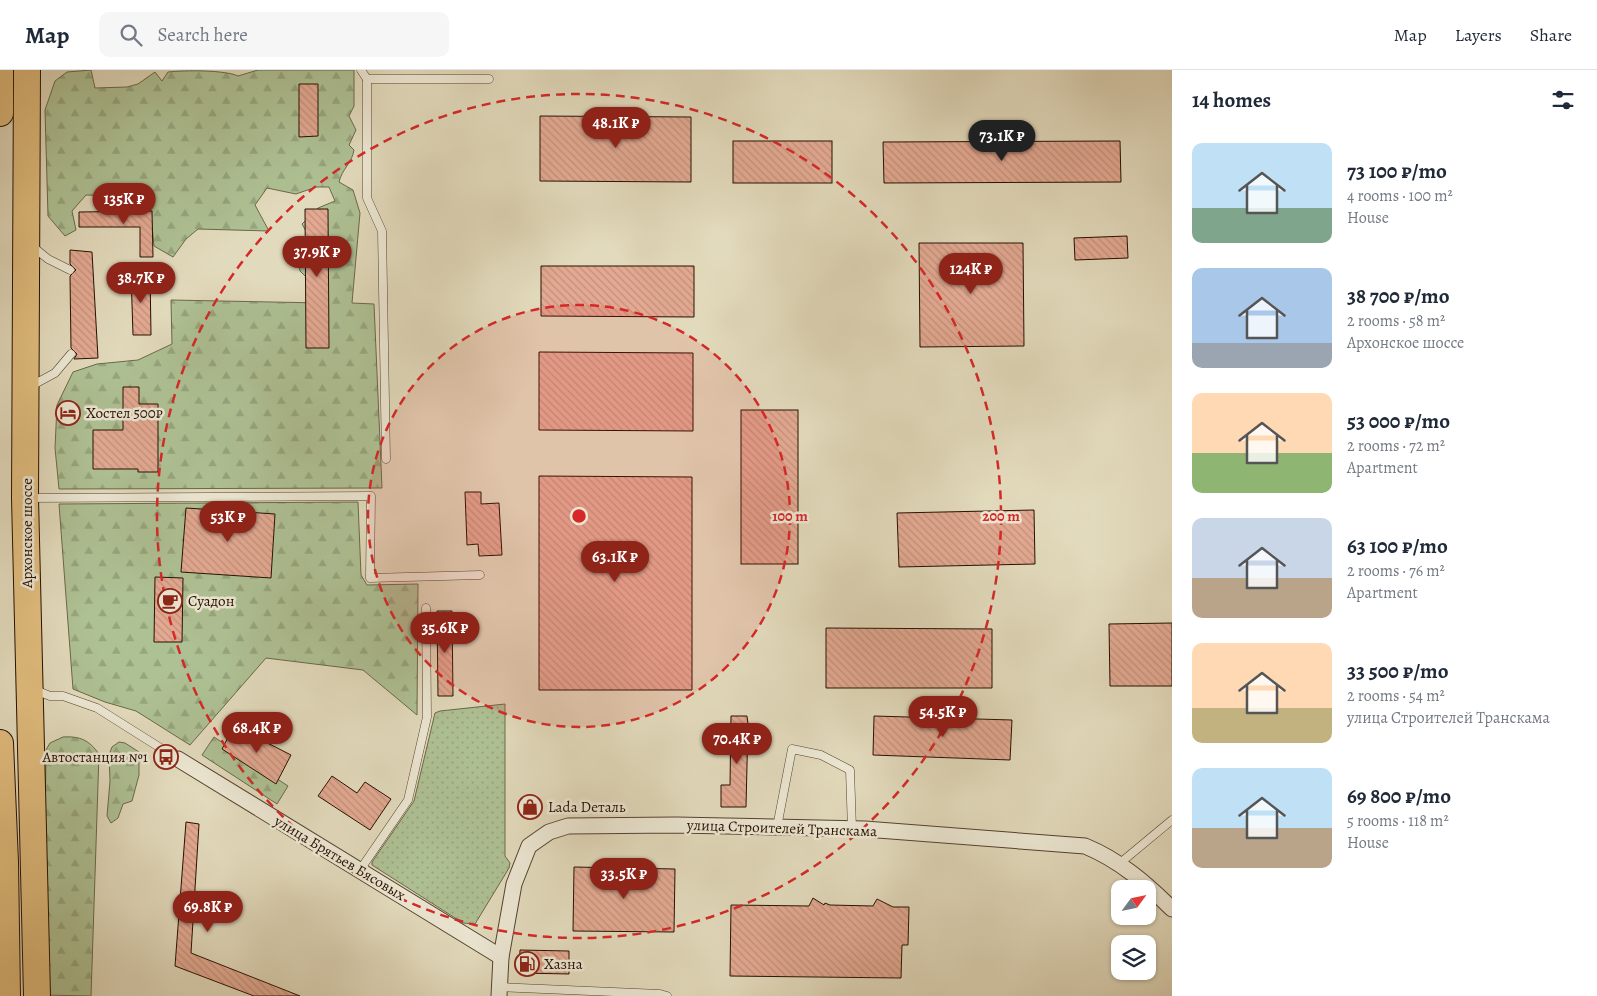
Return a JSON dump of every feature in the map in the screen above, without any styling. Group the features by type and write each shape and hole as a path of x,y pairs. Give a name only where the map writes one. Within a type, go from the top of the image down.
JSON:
{"highway":[{"path":"0,70 0,113"},
{"name":"Архонское шоссе","path":"27,70 25,390 28,687 37,996"},
{"path":"0,743 3,962 7,996"}],"street":[{"name":"улица Брятьев Бясовых","path":"178,759 501,957"},
{"name":"улица Строителей Транскама","path":"499,992 501,957 514,884 530,846 549,832 568,826 676,825 852,829 1085,846 1108,855 1149,885 1172,909"}],"lane":[{"path":"361,70 367,80 367,198 382,231 386,459"},
{"path":"367,80 489,79"},
{"path":"26,242 48,259 70,270"},
{"path":"25,390 55,373 72,354"},
{"path":"26,498 371,496 370,578 480,575"},
{"path":"360,870 408,800 427,717 426,608"},
{"path":"28,687 50,696 63,696 97,708 178,759"},
{"path":"777,827 792,749 821,755 850,770 852,829"},
{"path":"1119,864 1172,820"},
{"path":"499,992 660,994 667,996"}],"green space":[{"path":"91,70 95,88 127,87 138,84 155,72 162,81 168,72 176,71 215,72 238,76 258,70 354,70 354,106 349,116 356,130 349,145 354,150 339,182 353,190 360,213 352,303 374,304 382,488 59,489 55,448 57,405 73,372 97,364 138,360 172,344 171,300 321,303 316,287 300,271 297,255 313,250 313,244 302,224 318,208 335,201 329,187 316,187 296,194 267,188 255,205 269,231 198,229 186,239 173,257 154,246 149,197 86,195 72,211 76,230 65,236 48,216 45,110 55,81 67,72"},
{"path":"358,502 361,575 367,585 418,584 417,715 363,670 266,658 190,745 136,711 105,702 73,689 59,504"},
{"path":"505,704 505,856 510,863 509,868 475,924 463,923 372,865 372,862 414,801 435,713"},
{"path":"63,737 74,737 84,740 92,745 99,754 91,996 43,995 46,750 50,743"},
{"path":"214,737 288,786 277,804 202,755"},
{"path":"119,742 125,743 139,752 139,775 132,801 123,804 118,818 111,823 107,816 110,781 109,755 112,747"}],"building":[{"path":"299,84 318,84 318,136 299,137"},
{"path":"540,116 691,117 691,182 540,181"},
{"path":"733,141 832,141 832,183 733,183"},
{"path":"1120,141 1121,182 884,183 883,142"},
{"path":"305,209 328,209 329,348 306,348"},
{"path":"152,211 153,257 140,257 140,227 79,227 79,212"},
{"path":"1127,236 1128,258 1075,260 1074,238"},
{"path":"919,243 1023,243 1024,346 920,347"},
{"path":"70,250 92,252 98,358 74,359 77,354 71,348 70,276 76,270 70,264"},
{"path":"541,266 694,266 694,317 541,316"},
{"path":"131,273 150,273 151,335 133,335"},
{"path":"539,352 693,353 693,431 539,430"},
{"path":"123,387 139,387 139,404 158,404 158,472 138,472 138,469 93,469 93,430 123,430"},
{"path":"741,410 798,410 798,564 741,564"},
{"path":"539,476 692,477 692,690 539,690"},
{"path":"465,492 481,492 481,504 499,503 502,555 479,556 478,544 467,545"},
{"path":"186,508 275,514 271,578 181,572"},
{"path":"1034,510 1035,564 899,567 897,513"},
{"path":"155,577 183,578 182,642 154,642"},
{"path":"437,611 452,611 453,696 438,696"},
{"path":"1172,623 1172,686 1110,686 1109,624"},
{"path":"826,628 992,629 992,688 826,688"},
{"path":"731,716 747,716 746,807 721,807 721,785 730,785"},
{"path":"874,716 1012,720 1010,760 873,755"},
{"path":"234,726 291,755 276,784 222,749"},
{"path":"332,776 357,793 365,782 391,799 370,830 318,796"},
{"path":"186,822 199,824 191,953 300,996 254,996 175,966"},
{"path":"574,867 675,869 674,932 573,931"},
{"path":"813,898 824,905 825,903 830,905 873,906 877,899 893,907 909,907 908,945 902,945 901,978 730,976 731,905 809,906"},
{"path":"520,950 569,951 569,974 519,973"}],"place":[{"name":"Хостел 500₽","path":"68,413"},
{"name":"Суадон","path":"170,601"},
{"name":"Автостанция №1","path":"166,757"},
{"name":"Lada Dеталь","path":"530,807"},
{"name":"Хазна","path":"527,964"}]}
